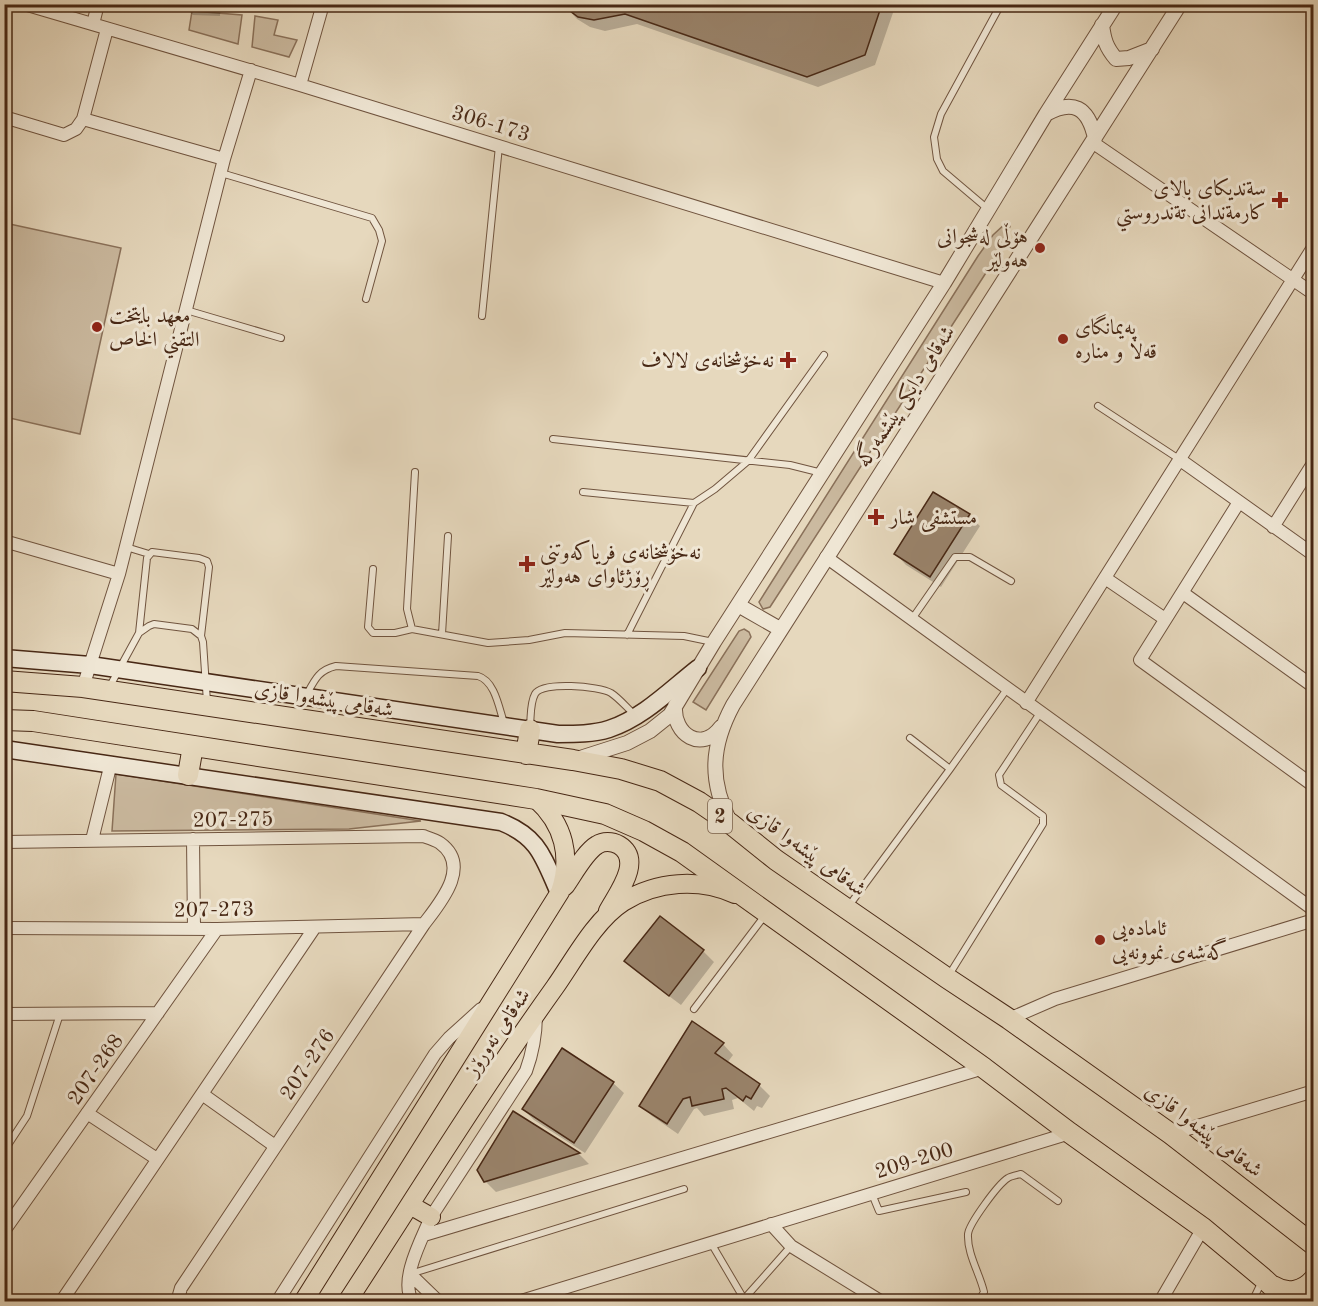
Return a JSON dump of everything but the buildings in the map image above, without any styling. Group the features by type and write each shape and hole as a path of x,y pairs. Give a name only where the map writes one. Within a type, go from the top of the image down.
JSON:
{"highway":[{"name":"شەقامی پێشەوا قازی","path":"4,681 108,690 573,760 621,769 660,782 699,802 776,860 1009,1019 1171,1134 1312,1244"},
{"name":"2","path":"4,720 33,721 536,799 605,814 644,831 682,852 984,1068 1203,1228 1289,1302"},
{"path":"526,754 530,730"},
{"path":"188,775 193,746"},
{"path":"1267,1281 1279,1290 1293,1292 1302,1289 1314,1279"}],"main road":[{"path":"4,658 90,665 206,684 558,734 590,733 610,728 636,716 698,668"},
{"path":"4,749 501,822 518,829 533,841 559,893 592,849 604,842 618,844 628,854 630,868 605,916"},
{"name":"شەقامی نەورۆز","path":"303,1302 559,893 565,874 565,846 554,820 536,799"},
{"name":"شەقامی نەورۆز","path":"347,1302 536,1014 605,916 641,892 682,883 704,884 725,889 744,898"},
{"path":"410,1205 431,1218"}],"street":[{"name":"306-173","path":"24,4 300,85 944,283"},
{"path":"93,24 99,4"},
{"path":"300,85 322,4"},
{"name":"شەقامی دایکی پێشمەرگە","path":"573,760 639,737 670,715 738,604 944,283 1046,114 1116,4"},
{"name":"شەقامی دایکی پێشمەرگە","path":"731,824 719,794 716,778 716,754 721,727 780,629 1180,4"},
{"path":"1102,25 1104,42 1116,59 1129,58 1152,49"},
{"path":"4,117 64,135 76,129 83,119 107,29"},
{"path":"84,687 126,547 220,172 250,70"},
{"path":"1046,114 1069,105 1079,109 1092,124 1093,140 1314,294"},
{"path":"83,119 224,159"},
{"path":"1026,704 1314,246"},
{"path":"1179,459 1314,555"},
{"path":"1273,527 1314,462"},
{"path":"1239,502 1140,660 1314,786"},
{"path":"4,541 118,574"},
{"path":"826,557 1026,704 1314,910"},
{"path":"1105,578 1165,619"},
{"path":"1183,593 1314,687"},
{"path":"738,604 780,629"},
{"path":"675,706 674,716 678,727 692,738 709,738 721,727"},
{"path":"92,840 111,763"},
{"name":"207-275","path":"4,842 423,836 441,844 453,859"},
{"path":"193,838 194,929"},
{"name":"207-276","path":"177,1302 181,1288 424,924 449,891 453,877 453,859"},
{"path":"1009,1019 1055,999 1314,920"},
{"name":"207-273","path":"4,928 217,929 424,924"},
{"path":"61,1302 315,927"},
{"name":"207-268","path":"4,1231 217,929"},
{"path":"277,1302 435,1054 464,1024 494,999"},
{"path":"4,1014 158,1013"},
{"path":"413,1302 408,1286 410,1274 431,1218 526,1071 533,1053 536,1014"},
{"path":"424,1235 984,1068"},
{"path":"1171,1134 1314,1090"},
{"path":"202,1094 275,1146"},
{"path":"87,1113 157,1160"},
{"name":"209-200","path":"518,1302 1070,1133"},
{"path":"771,1224 790,1246 882,1302"},
{"path":"1160,1302 1203,1228"},
{"path":"410,1274 439,1302"}],"lane":[{"path":"989,210 943,171 937,159 934,137 941,114 1001,4"},
{"path":"482,316 499,146"},
{"path":"220,172 372,218 382,241 366,299"},
{"path":"186,310 281,338"},
{"path":"627,635 694,504 748,461 824,355"},
{"path":"1098,406 1179,459"},
{"path":"553,439 790,465 822,473"},
{"path":"412,629 407,609 415,472"},
{"path":"584,492 694,504"},
{"path":"442,634 448,536"},
{"path":"126,547 149,554 152,552 207,561 209,567 201,636 207,706"},
{"path":"140,633 149,554"},
{"path":"911,620 955,557 970,557 1011,581"},
{"path":"373,569 368,627 374,633 395,633 412,629 488,643 529,640 565,633 684,636 714,642"},
{"path":"108,690 140,633 149,626 154,624 192,629 201,636"},
{"path":"305,698 317,674 326,668 336,666 478,676 483,677 490,684 505,726"},
{"path":"530,730 532,700 535,692 543,687 578,686 611,693 636,716"},
{"path":"846,909 1007,689"},
{"path":"947,978 1043,824 1043,816 1001,785 999,775 1040,713"},
{"path":"909,738 950,769"},
{"path":"694,1009 767,914"},
{"path":"4,1151 27,1116 60,1013"},
{"path":"978,1302 984,1292 981,1278 971,1255 968,1233 978,1212 1008,1178 1021,1174 1058,1200"},
{"path":"410,1274 684,1190"},
{"path":"872,1193 879,1211 966,1192"},
{"path":"711,1243 744,1301 790,1246"},
{"path":"1252,1302 1267,1281"}],"shaded area":[{"path":"192,11 242,15 238,44 189,30"},
{"path":"255,16 278,20 274,35 297,40 289,57 252,47"},
{"path":"5,223 121,248 80,434 5,417"},
{"path":"1006,223 1010,226 1006,240 991,265 770,607 763,609 759,602 978,256 993,235"},
{"path":"744,629 751,637 706,710 693,702 739,631"},
{"path":"116,774 421,821 349,829 112,831"}],"place":[{"name":"سةنديكاى بالاى كارمةندانى تةندروستي","path":"1280,200"},
{"name":"هۆڵی لەشجوانی هەولێر","path":"1040,248"},
{"name":"معهد بايتخت التقني الخاص","path":"97,327"},
{"name":"پەیمانگای قەلا و منارە","path":"1063,339"},
{"name":"نەخۆشخانەی لالاف","path":"788,360"},
{"name":"مستشفى شار","path":"876,517"},
{"name":"نەخۆشخانەی فریاکەوتنی ڕۆژئاوای هەولێر","path":"527,564"},
{"name":"ئامادەیی گەشەی نموونەیی","path":"1100,940"}]}
